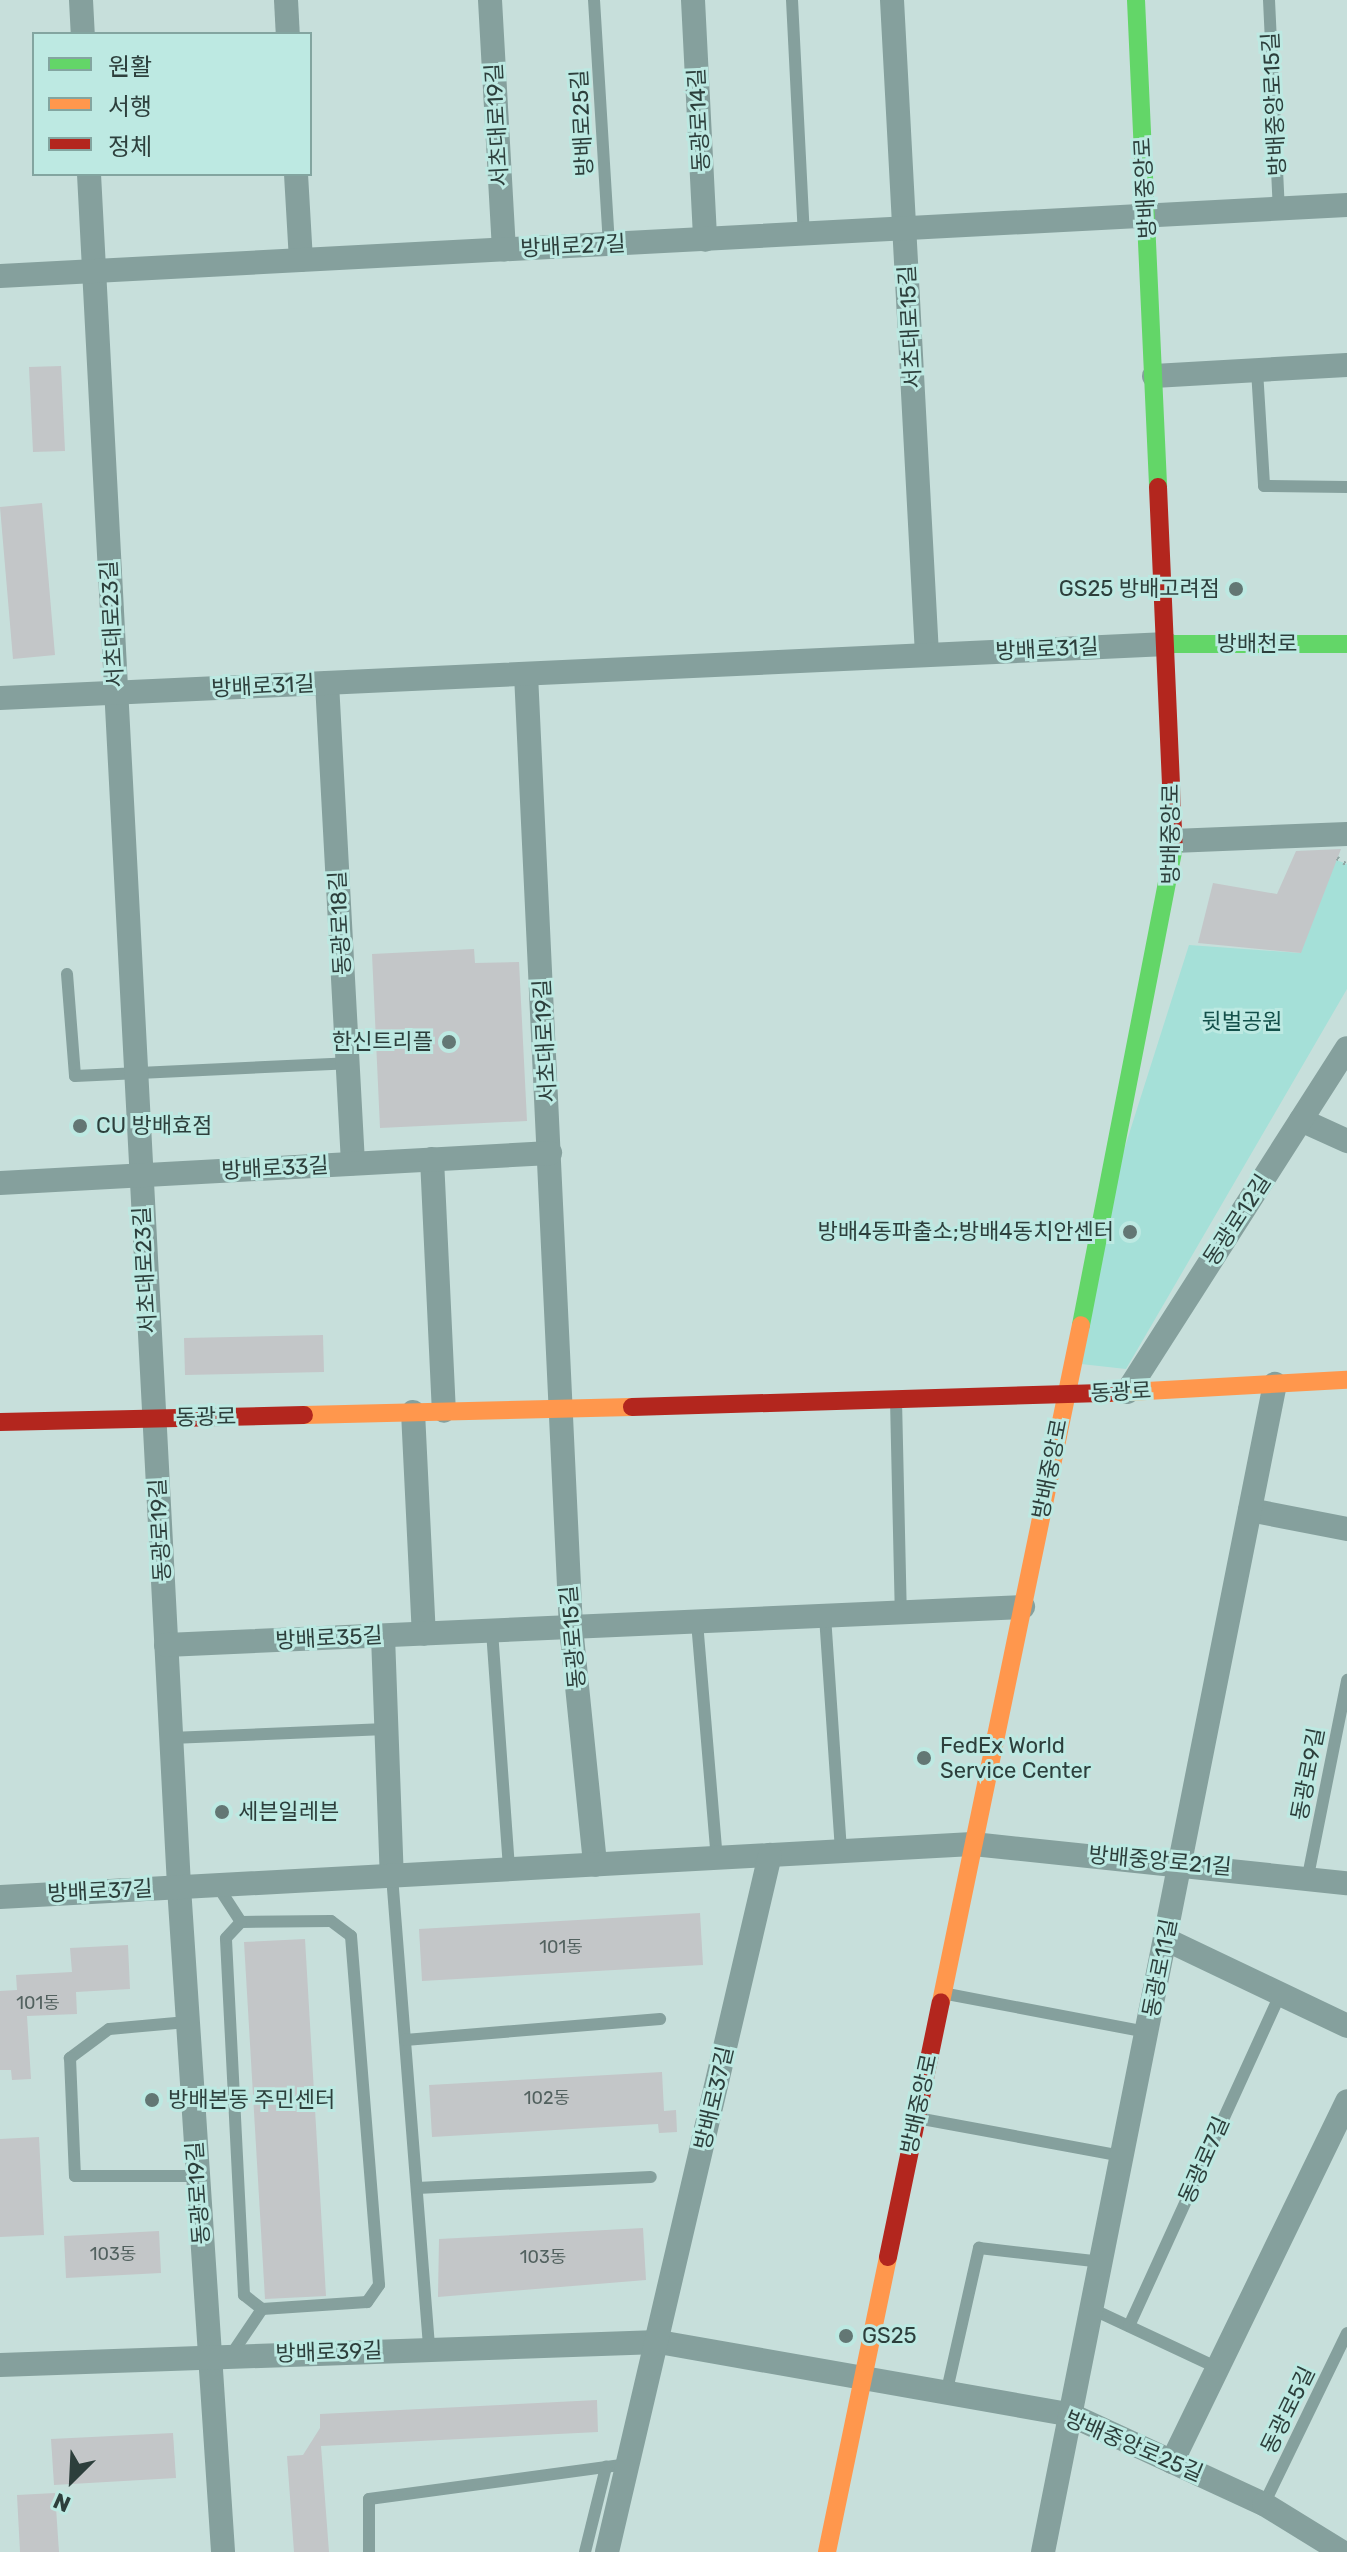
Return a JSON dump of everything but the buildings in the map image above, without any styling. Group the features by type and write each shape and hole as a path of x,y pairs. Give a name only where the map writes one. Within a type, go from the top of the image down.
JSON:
{"street":[{"path":"81,0 83,32"},
{"path":"286,0 288,32"},
{"name":"서초대로19길","path":"490,0 504,250"},
{"name":"동광로14길","path":"693,0 705,240"},
{"name":"서초대로15길","path":"892,0 927,655"},
{"name":"방배중앙로","path":"827,2552 1065,1396 1164,938 1173,841 1167,644 1136,0"},
{"name":"서초대로23길","path":"89,176 154,1418"},
{"path":"296,176 301,260"},
{"path":"1146,217 1347,205"},
{"name":"방배로27길","path":"0,276 1146,217"},
{"path":"1154,376 1347,365"},
{"name":"방배로31길","path":"0,698 1167,644"},
{"name":"방배천로","path":"1167,644 1347,644"},
{"name":"서초대로19길","path":"526,674 550,1153 559,1408"},
{"name":"동광로18길","path":"327,683 353,1163"},
{"path":"1173,841 1347,834"},
{"name":"동광로12길","path":"1127,1392 1347,1048"},
{"path":"1301,1120 1347,1141"},
{"name":"방배로33길","path":"0,1183 550,1153"},
{"path":"432,1159 444,1411"},
{"name":"동광로","path":"0,1422 1065,1396 1347,1380"},
{"name":"동광로11길","path":"1043,2552 1275,1384"},
{"name":"동광로15길","path":"559,1408 571,1627 595,1865"},
{"path":"413,1412 424,1634"},
{"name":"동광로19길","path":"154,1418 197,2176 220,2355 223,2552"},
{"path":"1250,1510 1347,1529"},
{"name":"방배로35길","path":"166,1645 1023,1607"},
{"path":"383,1636 392,1876"},
{"name":"방배중앙로21길","path":"973,1844 1308,1876 1347,1883"},
{"name":"방배로37길","path":"0,1897 973,1844"},
{"name":"방배로37길","path":"659,2342 770,1855"},
{"path":"1165,1939 1347,2026"},
{"path":"1172,2462 1347,2101"},
{"path":"607,2552 617,2465 659,2342"},
{"name":"방배로39길","path":"0,2365 659,2342 863,2373"},
{"name":"방배중앙로25길","path":"863,2373 1071,2415 1264,2504 1342,2552"}],"lane":[{"name":"방배로25길","path":"594,0 609,245"},
{"path":"792,0 804,235"},
{"name":"방배중앙로15길","path":"1269,0 1279,209"},
{"path":"1257,370 1264,486 1347,487"},
{"path":"67,974 75,1076 348,1063"},
{"path":"896,1400 901,1613"},
{"path":"825,1616 841,1851"},
{"path":"697,1622 717,1858"},
{"path":"492,1631 509,1869"},
{"name":"동광로9길","path":"1308,1876 1347,1680"},
{"path":"171,1738 386,1729"},
{"path":"392,1876 429,2349"},
{"path":"217,1885 241,1922"},
{"path":"331,1921 351,1936 379,2285 367,2302 262,2309 244,2295 226,1938 241,1922 331,1921"},
{"path":"942,1993 1147,2032"},
{"name":"동광로7길","path":"1129,2326 1280,1994"},
{"path":"405,2040 660,2019"},
{"path":"187,2022 109,2029 70,2058 75,2176 197,2176"},
{"path":"916,2118 1123,2156"},
{"path":"417,2188 651,2177"},
{"path":"947,2390 979,2248 1102,2262"},
{"path":"220,2355 262,2309"},
{"path":"1092,2309 1218,2368"},
{"name":"동광로5길","path":"1264,2504 1347,2333"},
{"path":"369,2552 369,2499 617,2465 585,2552"}],"path":[{"path":"1336,860 1347,865"}],"green space":[{"name":"뒷벌공원","path":"1336,860 1347,864 1347,989 1126,1369 1072,1363 1110,1194 1189,945 1300,953"}],"traffic: fast":[{"path":"1136,0 1158,487"},
{"path":"1167,644 1347,644"},
{"path":"1081,1325 1174,847"}],"traffic: slow":[{"path":"941,2002 1081,1325"},
{"path":"1111,1393 1347,1380"},
{"path":"304,1415 632,1407"},
{"path":"827,2552 888,2257"}],"traffic: jam":[{"path":"1158,487 1174,847"},
{"path":"632,1407 1111,1393"},
{"path":"0,1422 304,1415"},
{"path":"888,2257 941,2002"}],"place":[{"name":"GS25 방배고려점","path":"1236,589"},
{"name":"한신트리플","path":"449,1042"},
{"name":"CU 방배효점","path":"80,1126"},
{"name":"방배4동파출소;방배4동치안센터","path":"1130,1232"},
{"name":"FedEx World Service Center","path":"924,1758"},
{"name":"세븐일레븐","path":"222,1812"},
{"name":"방배본동 주민센터","path":"152,2100"},
{"name":"GS25","path":"846,2336"}]}
